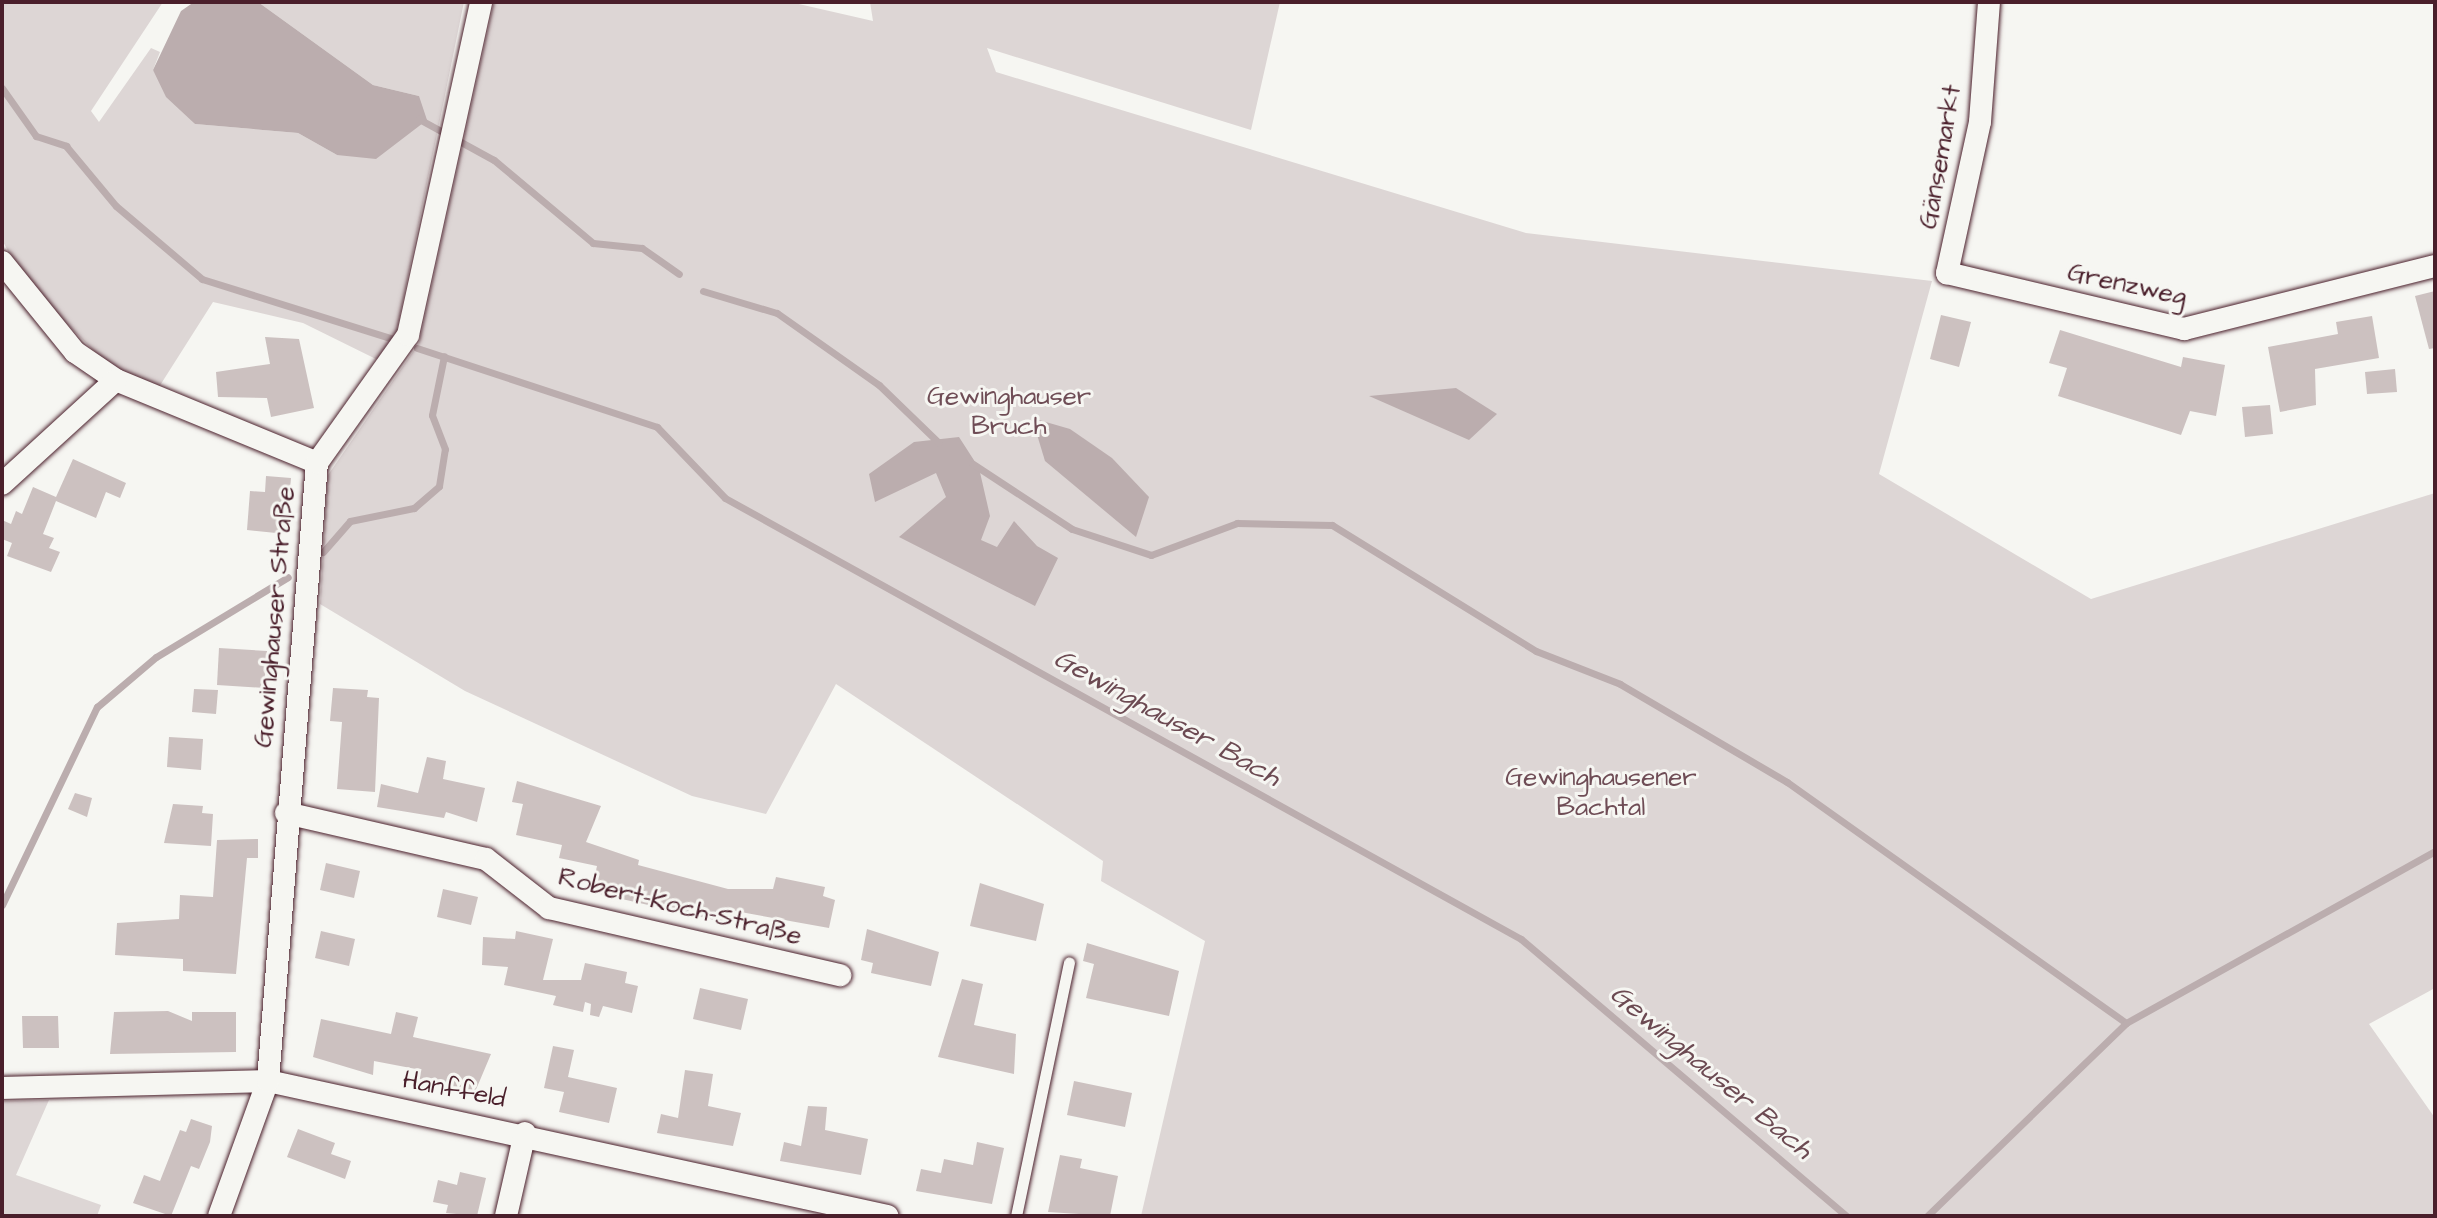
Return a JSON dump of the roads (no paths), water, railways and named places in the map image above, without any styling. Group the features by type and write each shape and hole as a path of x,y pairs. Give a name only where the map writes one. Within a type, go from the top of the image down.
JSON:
{"street":[{"name":"Gewinghauser Straße","path":"219,1216 268,1081 286,813 317,463 404,344 458,121 481,2"},
{"name":"Gänsemarkt","path":"1947,273 1980,122 1989,2"},
{"path":"2,262 75,352 116,380 317,463"},
{"name":"Grenzweg","path":"1947,273 2184,329 2435,266"},
{"path":"2,484 116,380"},
{"name":"Robert-Koch-Straße","path":"286,813 486,859 549,908 840,975"},
{"name":"Hanffeld","path":"2,1088 268,1081 525,1133 887,1216"},
{"path":"506,1216 525,1133"}],"lane":[{"path":"1016,1216 1069,962"}],"waterway":[{"name":"Gewinghauser Bach","path":"2,88 36,136 66,146 116,206 202,279 393,339"},
{"path":"419,119 494,160 593,243 642,248 679,274"},
{"path":"703,291 777,313 879,385 939,443"},
{"name":"Gewinghauser Bach","path":"417,348 657,427 725,498 1521,939 1847,1216"},
{"path":"323,552 350,521 414,508 439,486 445,449 432,415 444,356"},
{"path":"973,464 1072,529 1151,555 1237,523 1332,525 1536,651 1620,684 1787,782 2126,1023"},
{"path":"2,905 97,707 156,657 288,577"},
{"path":"1927,1216 2126,1023 2435,851"}],"park label":[{"name":"Gewinghauser Bruch","path":"1009,412"},
{"name":"Gewinghausener Bachtal","path":"1601,793"}]}
